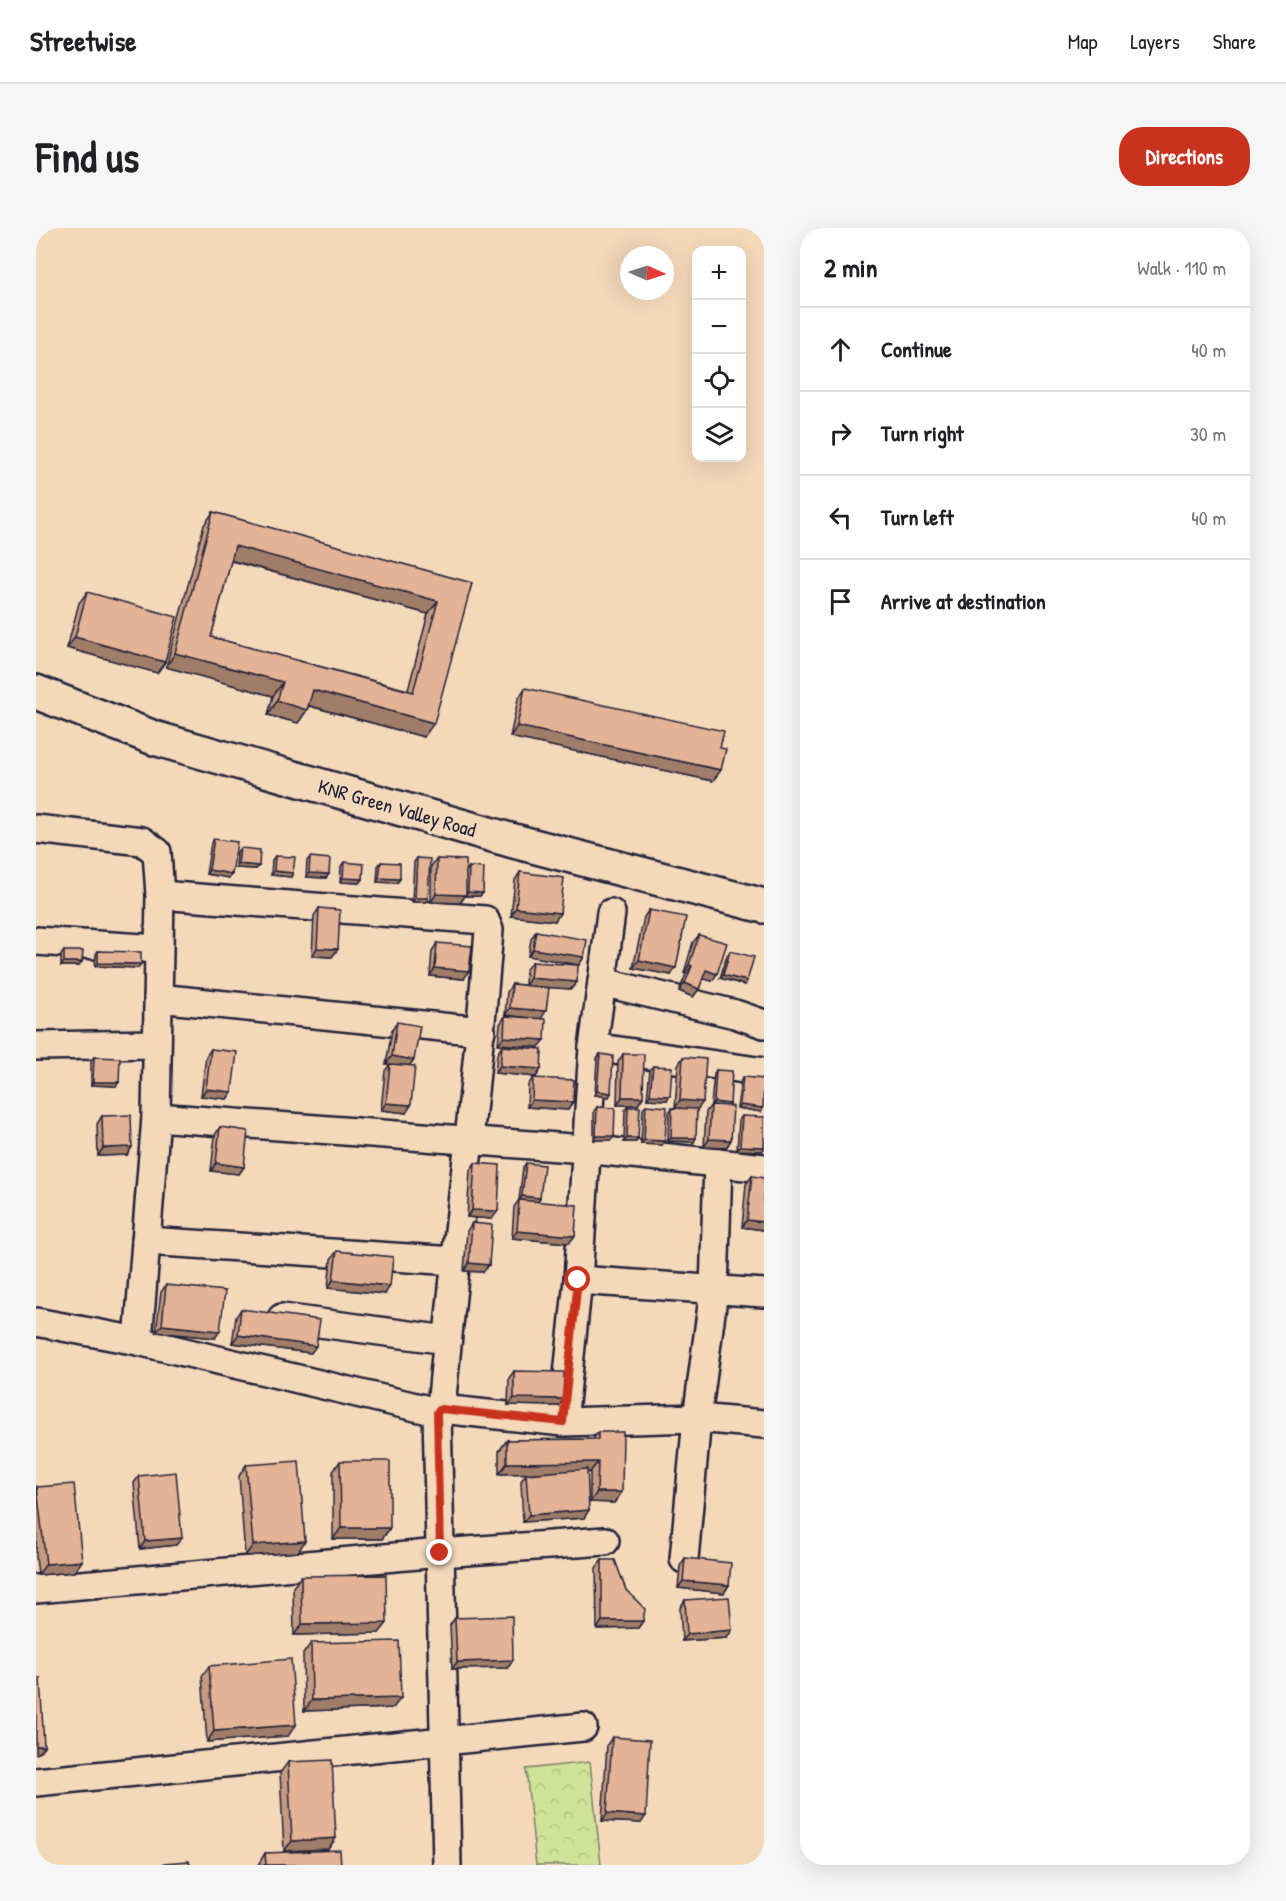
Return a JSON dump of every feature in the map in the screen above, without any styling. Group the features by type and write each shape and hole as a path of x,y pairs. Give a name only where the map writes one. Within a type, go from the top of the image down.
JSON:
{"street":[{"name":"KNR Green Valley Road","path":"36,692 154,738 510,840 764,906"},
{"path":"36,829 142,841 157,852 160,895 156,1117 138,1341"},
{"path":"160,895 484,920 489,930 481,1031 439,1411 447,1865"},
{"path":"563,1422 578,1280 592,1047 611,913"},
{"path":"36,941 158,949"},
{"path":"602,982 735,1014 764,1024"},
{"path":"158,998 481,1031"},
{"path":"36,1046 156,1044"},
{"path":"592,1047 764,1072"},
{"path":"156,1117 585,1149 764,1168"},
{"path":"684,1559 697,1418 714,1290 718,1163"},
{"path":"146,1241 455,1262"},
{"path":"578,1280 764,1293"},
{"path":"253,1314 447,1340"},
{"path":"36,1322 138,1341 439,1411 563,1422 697,1418 764,1424"},
{"path":"36,1589 440,1553 605,1541"},
{"path":"36,1782 583,1728"}],"green space":[{"path":"590,1762 601,1865 536,1865 526,1769"}],"building":[{"path":"213,512 472,583 434,723 313,690 307,710 277,701 283,682 175,653","holes":["235,546 438,601 413,692 211,637"]},
{"path":"87,592 177,617 165,662 75,637"},
{"path":"525,688 724,731 720,748 726,749 721,770 517,726"},
{"path":"214,839 237,842 232,874 209,870"},
{"path":"240,848 260,850 259,866 238,864"},
{"path":"275,856 295,857 293,873 274,871"},
{"path":"310,857 330,859 329,874 309,873"},
{"path":"417,858 430,859 428,898 415,898"},
{"path":"437,859 466,860 466,895 436,894"},
{"path":"344,862 364,864 363,879 343,878"},
{"path":"381,862 400,863 400,879 379,878"},
{"path":"469,867 484,868 483,893 468,892"},
{"path":"520,872 564,878 560,913 516,908"},
{"path":"319,908 340,910 338,949 317,948"},
{"path":"649,910 686,917 676,968 639,960"},
{"path":"536,931 587,940 584,957 533,949"},
{"path":"699,935 727,943 717,974 706,970 699,989 685,983 692,966 689,965"},
{"path":"437,943 472,946 469,971 435,968"},
{"path":"64,951 83,951 82,962 64,962"},
{"path":"98,951 141,952 141,964 98,963"},
{"path":"730,951 754,957 747,981 723,975"},
{"path":"532,962 578,965 577,982 530,978"},
{"path":"512,984 549,988 546,1011 510,1008"},
{"path":"505,1016 546,1019 545,1040 504,1037"},
{"path":"397,1022 420,1026 414,1060 392,1056"},
{"path":"502,1046 542,1049 541,1069 500,1066"},
{"path":"211,1049 237,1052 232,1092 206,1089"},
{"path":"600,1054 613,1056 611,1093 597,1091"},
{"path":"623,1054 644,1054 643,1097 622,1097"},
{"path":"94,1057 120,1058 119,1082 93,1082"},
{"path":"683,1057 706,1059 703,1102 680,1100"},
{"path":"390,1064 415,1066 411,1105 386,1103"},
{"path":"653,1066 672,1067 670,1096 650,1095"},
{"path":"716,1070 732,1071 730,1104 714,1102"},
{"path":"743,1077 764,1079 763,1108 740,1105"},
{"path":"533,1078 574,1080 573,1102 532,1100"},
{"path":"646,1105 667,1107 665,1141 644,1140"},
{"path":"711,1105 733,1106 731,1140 709,1139"},
{"path":"597,1107 615,1108 614,1136 596,1136"},
{"path":"628,1107 640,1107 638,1138 627,1138"},
{"path":"672,1108 697,1109 696,1138 671,1138"},
{"path":"131,1115 132,1147 103,1148 102,1116"},
{"path":"742,1116 764,1117 764,1147 740,1146"},
{"path":"220,1127 248,1131 244,1167 216,1163"},
{"path":"475,1163 500,1165 498,1211 472,1210"},
{"path":"526,1163 544,1165 540,1198 522,1196"},
{"path":"752,1176 764,1178 764,1222 747,1220"},
{"path":"519,1200 577,1205 575,1236 517,1231"},
{"path":"472,1223 492,1225 489,1265 469,1263"},
{"path":"337,1251 393,1257 390,1286 333,1280"},
{"path":"166,1285 225,1291 220,1331 162,1325"},
{"path":"241,1309 320,1320 316,1346 238,1335"},
{"path":"514,1371 564,1372 564,1399 514,1398"},
{"path":"598,1432 623,1432 622,1492 597,1492 598,1462 507,1463 507,1440 598,1439"},
{"path":"299,1461 305,1541 253,1545 246,1465"},
{"path":"340,1461 390,1461 390,1528 341,1528"},
{"path":"587,1469 589,1510 529,1515 526,1474"},
{"path":"176,1472 182,1538 145,1541 139,1476"},
{"path":"74,1484 82,1561 46,1564 37,1487"},
{"path":"685,1558 731,1563 729,1585 683,1581"},
{"path":"602,1560 615,1560 626,1590 645,1609 643,1621 602,1621"},
{"path":"386,1575 387,1623 302,1624 301,1576"},
{"path":"729,1597 732,1630 687,1634 685,1600"},
{"path":"512,1616 513,1660 457,1662 455,1618"},
{"path":"399,1641 401,1698 312,1700 311,1643"},
{"path":"291,1659 296,1725 214,1731 209,1666"},
{"path":"36,1678 40,1678 44,1746 36,1746"},
{"path":"612,1737 650,1740 646,1816 607,1813"},
{"path":"332,1760 336,1838 292,1841 288,1762"},
{"path":"340,1850 341,1865 266,1865 265,1853"},
{"path":"189,1861 190,1865 164,1865 164,1863"}],"route":[{"path":"440,1553 437,1412 441,1409 563,1422 578,1280"}]}
